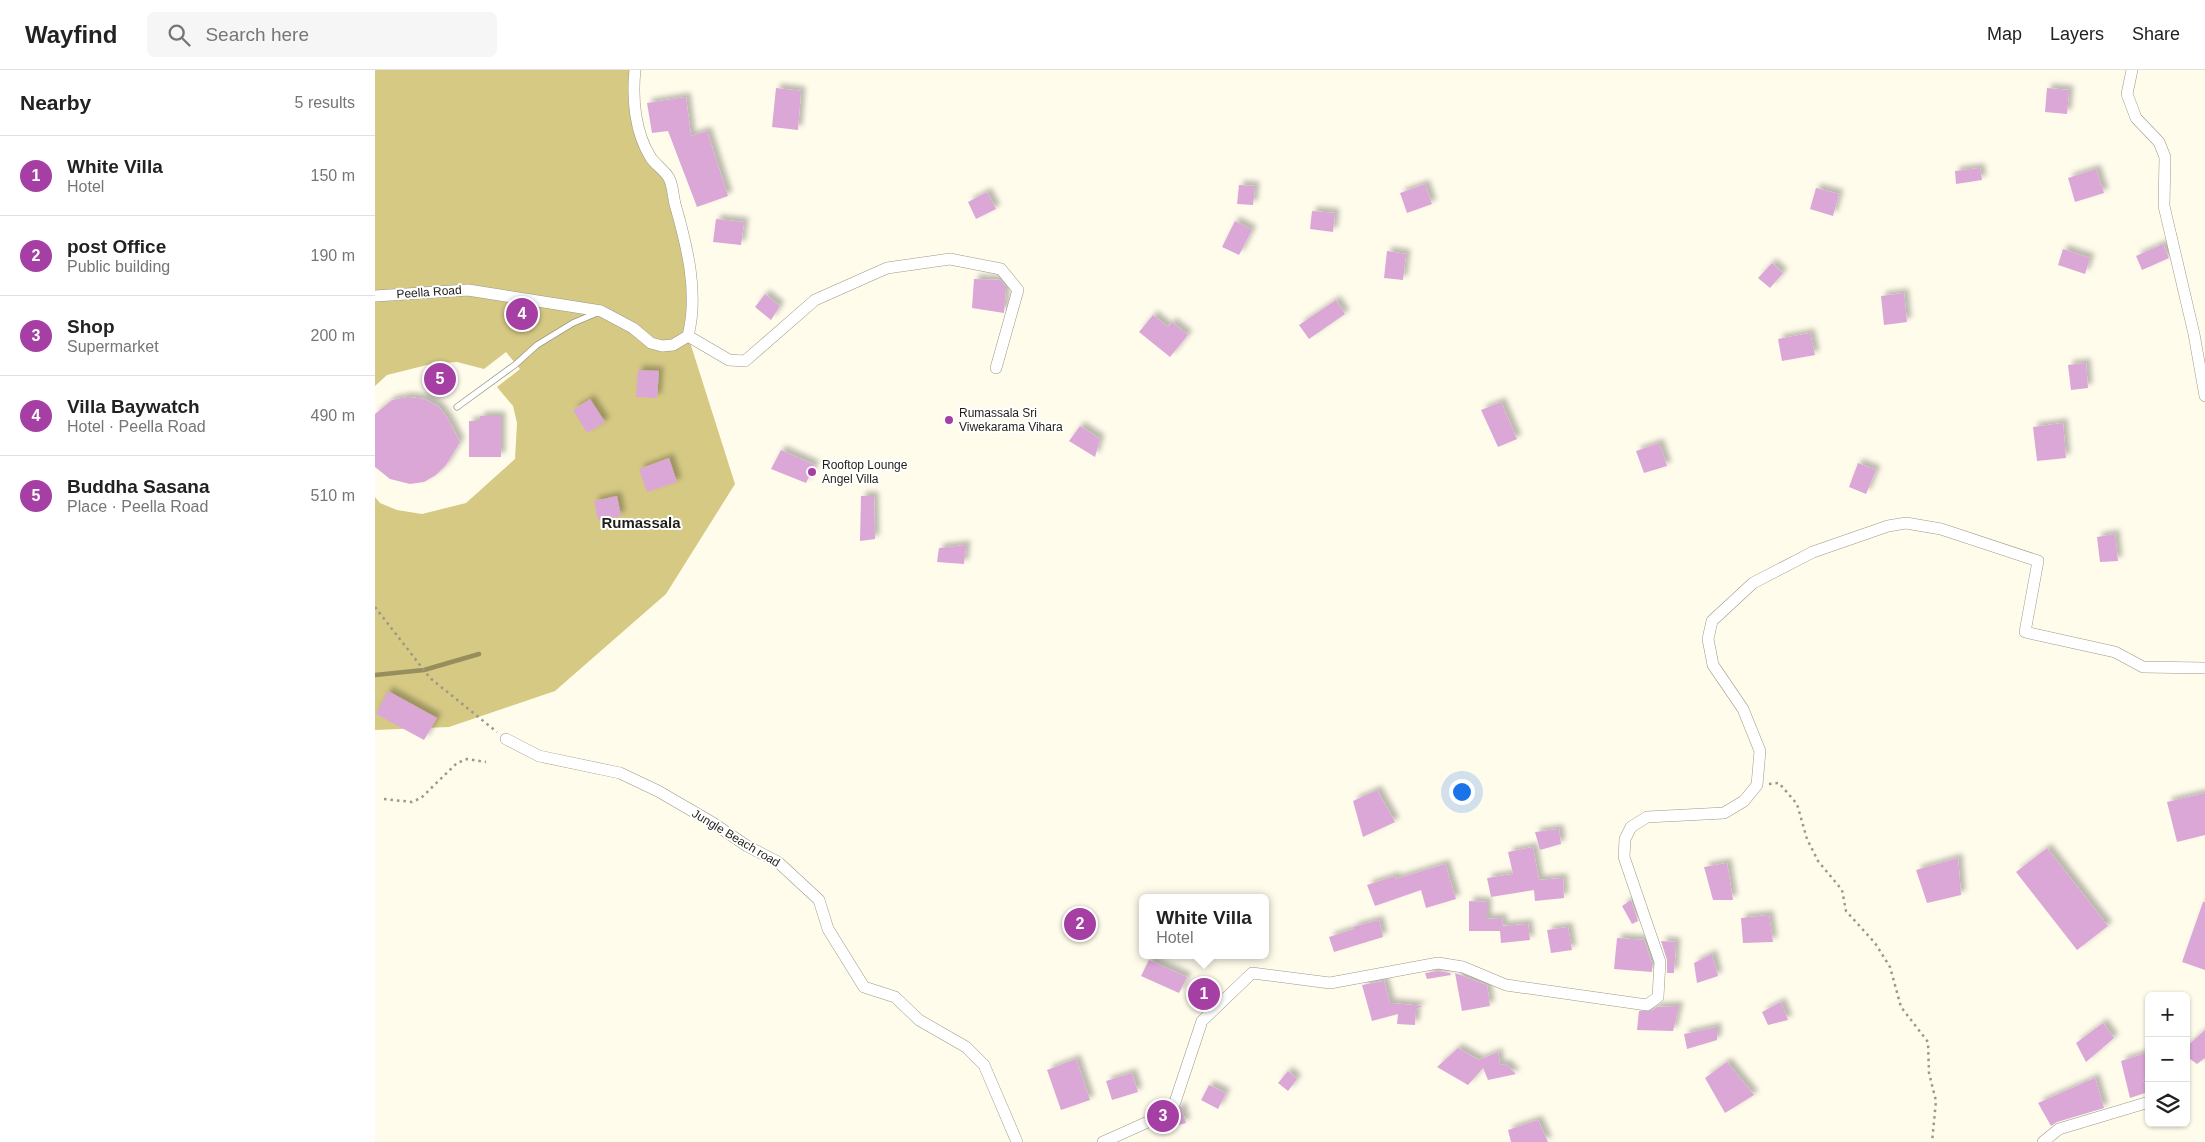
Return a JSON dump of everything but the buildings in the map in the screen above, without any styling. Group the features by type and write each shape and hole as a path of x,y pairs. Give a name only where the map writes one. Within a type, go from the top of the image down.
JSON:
{"street":[{"path":"635,70 632,91 637,122 651,158 669,178 684,234 690,268 692,297 692,320 688,336 729,360 745,361 815,300 887,268 950,260 1001,269 1018,290 996,368"},
{"path":"2132,70 2127,94 2136,118 2159,142 2165,157 2164,206 2194,334 2205,396"},
{"name":"Peella Road","path":"375,296 468,290 601,311 633,328 651,343 662,346 673,344 688,336"},
{"path":"1103,1142 1150,1121 1175,1102 1202,1020 1252,973 1330,983 1438,963 1463,966 1506,985 1647,1005 1659,997 1660,962 1624,857 1625,839 1631,827 1647,817 1724,813 1744,801 1757,785 1760,751 1743,709 1713,665 1708,639 1712,621 1753,583 1813,552 1888,526 1906,523 1941,529 2039,562 2025,632 2115,652 2143,667 2205,668"},
{"name":"Jungle Beach road","path":"506,739 539,756 620,773 658,791 713,823 747,846 778,862 819,900 828,929 864,987 895,997 919,1020 967,1047 984,1065 1017,1142"},
{"path":"2043,1142 2059,1129 2145,1103"}],"lane":[{"path":"457,407 516,364 537,345 573,323 601,311"}],"path":[{"path":"375,607 430,678 506,739"},
{"path":"383,799 412,802 421,798 457,763 467,759 486,762"},
{"path":"1757,785 1779,783 1797,804 1807,838 1817,861 1842,890 1847,911 1875,944 1890,967 1901,1007 1928,1042 1929,1074 1936,1101 1932,1142"}],"shaded area":[{"path":"375,70 635,70 637,122 669,178 690,268 688,336 735,484 666,594 555,691 449,727 375,730 375,497 380,503 397,510 422,514 466,503 515,459 517,423 513,406 497,387 520,369 506,352 484,369 457,362 431,364 387,375 375,386"}],"waterway":[{"path":"375,675 424,670 479,654"}],"place":[{"name":"Villa Baywatch","path":"522,314"},
{"name":"Buddha Sasana","path":"440,379"},
{"name":"Rumassala Sri Viwekarama Vihara","path":"949,420"},
{"name":"Rooftop Lounge Angel Villa","path":"812,472"},
{"name":"post Office","path":"1080,924"},
{"name":"White Villa","path":"1204,994"},
{"name":"Shop","path":"1163,1116"}],"district":[{"name":"Rumassala","path":"641,523"}]}
